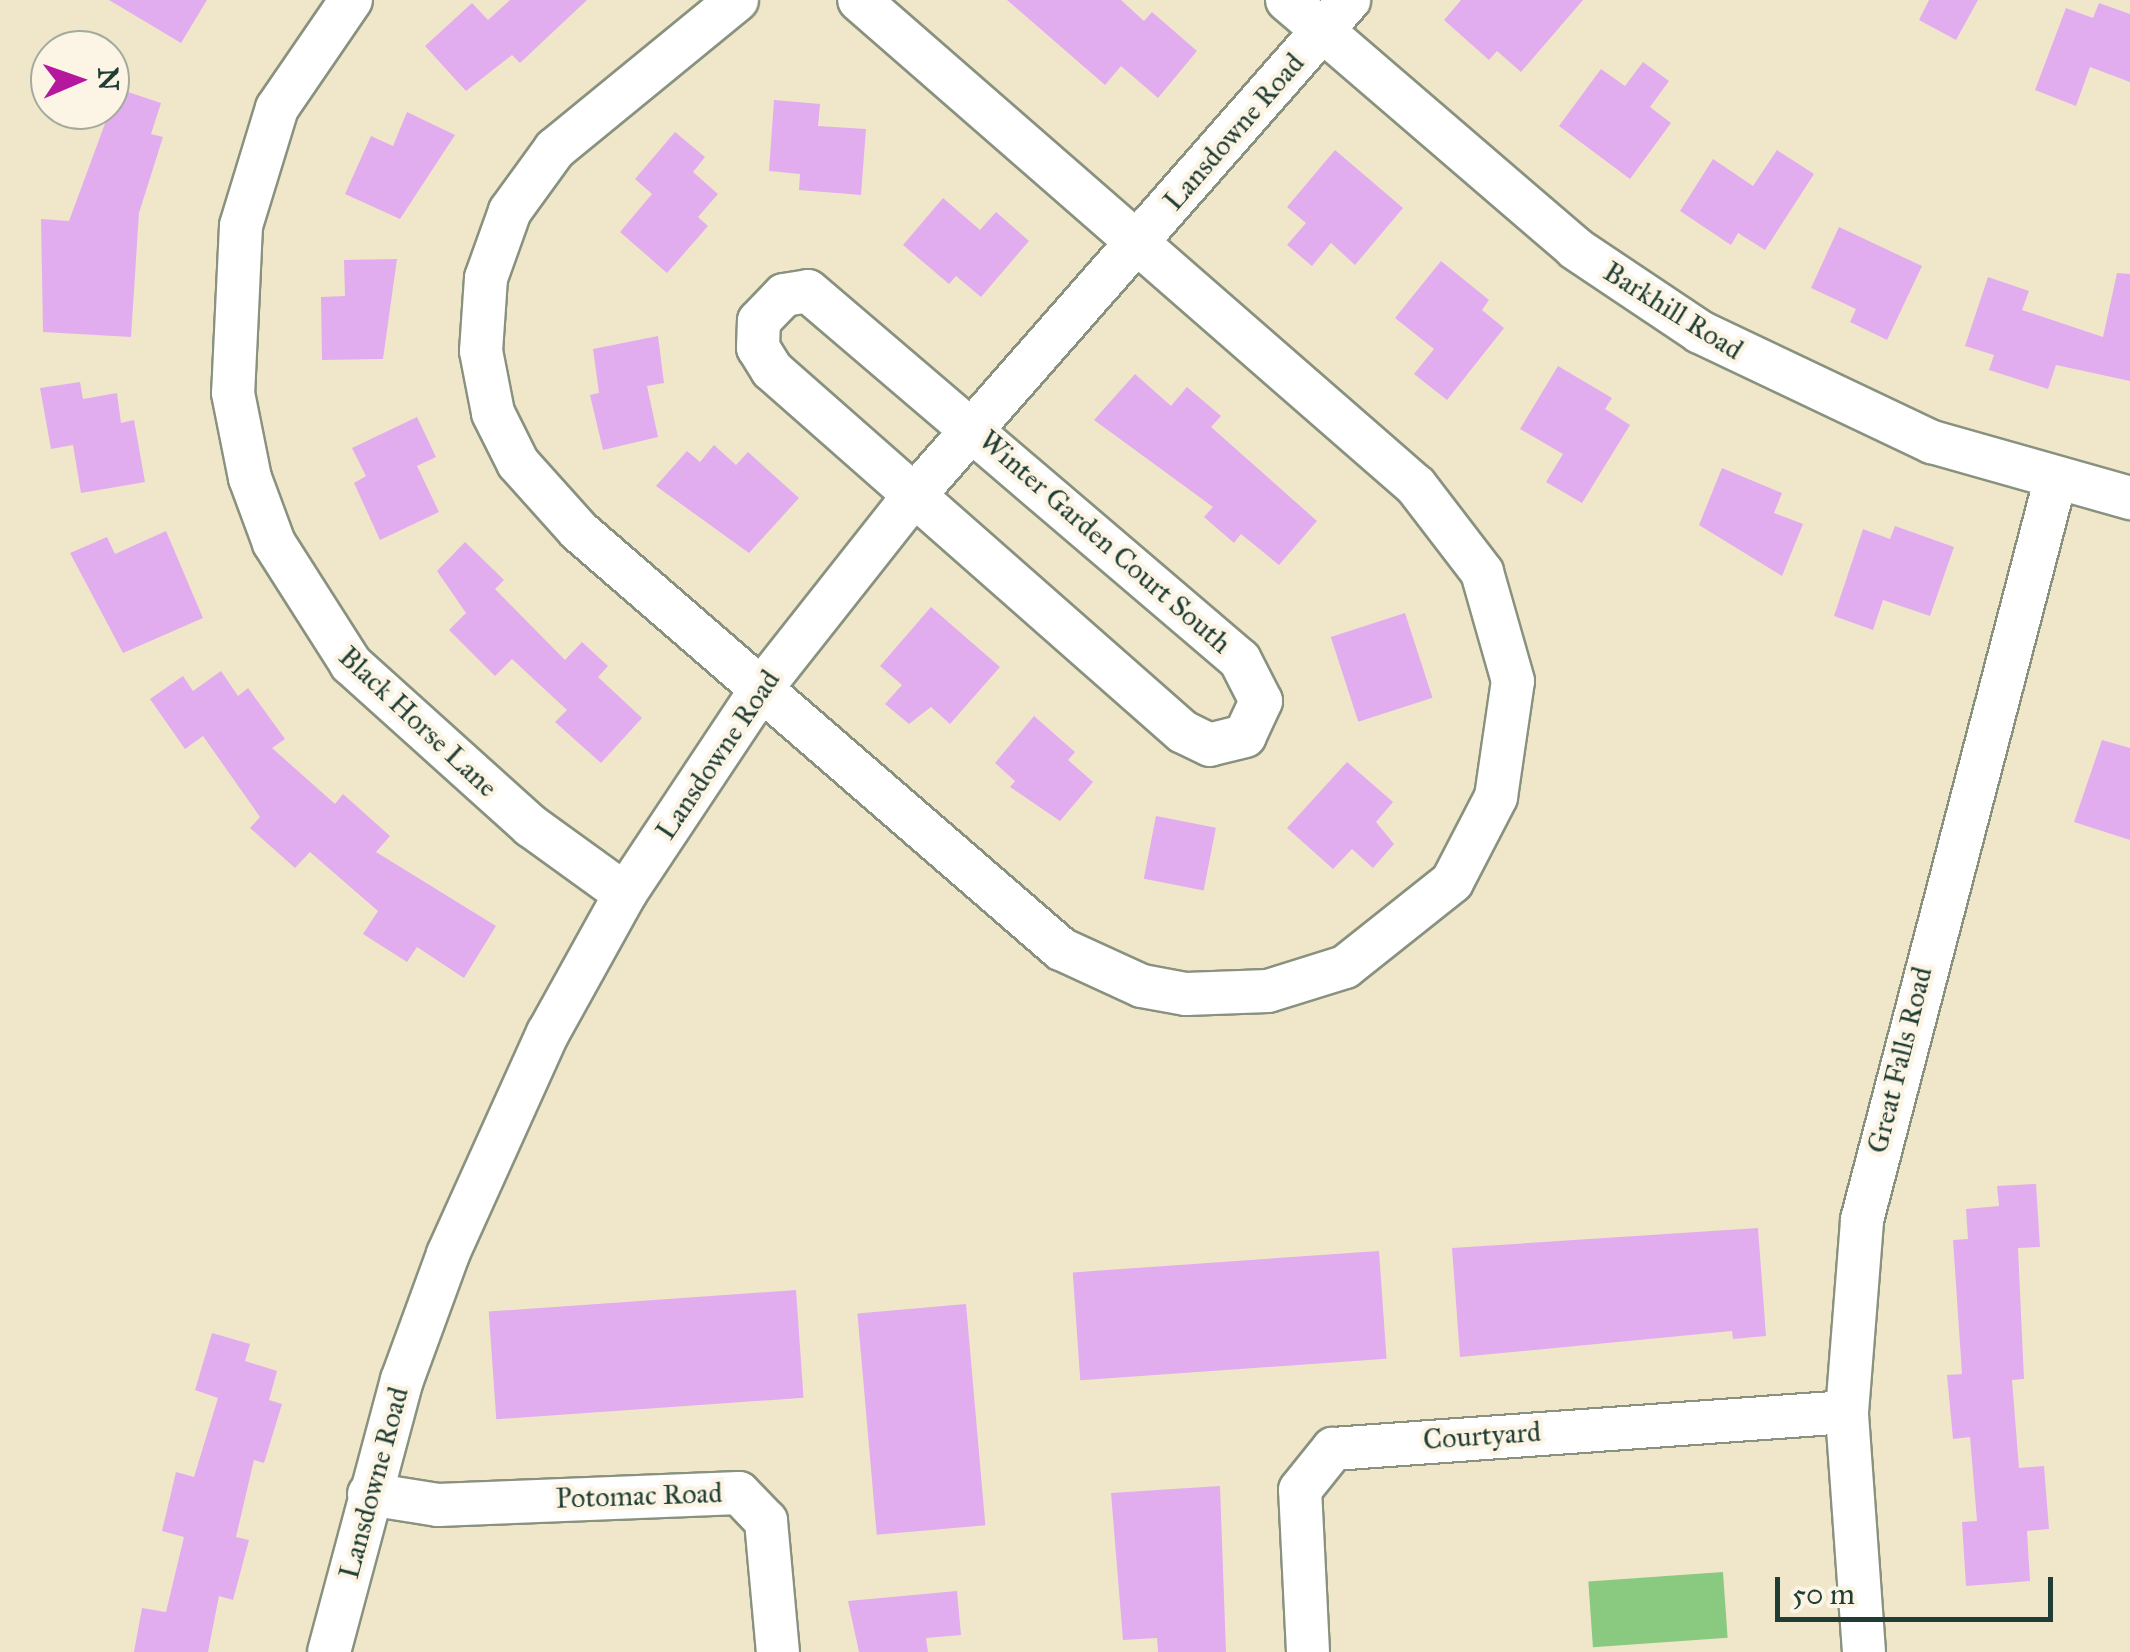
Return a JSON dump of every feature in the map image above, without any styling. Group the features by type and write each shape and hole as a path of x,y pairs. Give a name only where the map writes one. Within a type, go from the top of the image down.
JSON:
{"street":[{"name":"Black Horse Lane","path":"351,0 277,108 241,226 233,393 250,478 274,544 351,664 530,826 626,894"},
{"path":"736,0 535,171 496,243 480,351 500,427 551,504 1061,949 1142,986 1224,996 1305,983 1382,946 1452,882 1496,797 1512,719 1508,650 1482,572 1416,486 859,0"},
{"name":"Barkhill Road","path":"1288,0 1335,16 1562,237 1669,313 1866,416 2055,481 2130,498"},
{"name":"Lansdowne Road","path":"329,1652 369,1494 482,1174 626,894 761,689 912,498 1335,16"},
{"name":"Winter Garden Court South","path":"798,291 820,296 974,427 1240,660 1259,686 1253,728 1224,746 1184,732 912,498 762,359 756,335 770,306 798,291"},
{"name":"Great Falls Road","path":"1864,1652 1847,1412 1851,1293 1883,1116 2055,481"},
{"name":"Courtyard","path":"1308,1652 1300,1490 1333,1449 1847,1412"},
{"name":"Potomac Road","path":"369,1494 438,1505 739,1493 766,1521 778,1652"}],"green space":[{"path":"1723,1572 1728,1638 1593,1647 1588,1581"}],"building":[{"path":"109,0 207,0 181,43"},
{"path":"510,0 587,0 520,63 512,55 466,91 425,46 472,3 488,20"},
{"path":"1007,0 1121,0 1144,21 1152,12 1197,51 1158,98 1121,66 1105,85"},
{"path":"1461,0 1583,0 1521,72 1497,51 1489,60 1444,20"},
{"path":"1929,0 1978,0 1956,40 1919,20"},
{"path":"2099,3 2130,14 2130,82 2090,67 2076,106 2035,90 2066,8 2093,18"},
{"path":"1643,62 1669,81 1650,107 1671,123 1630,179 1559,126 1601,69 1625,86"},
{"path":"130,93 161,103 151,134 163,137 139,213 131,337 43,332 41,219 69,221 103,130 130,130"},
{"path":"774,100 820,104 818,126 866,129 861,195 799,190 800,174 769,171"},
{"path":"407,112 455,135 400,219 345,194 371,136 393,146"},
{"path":"675,132 705,157 693,172 718,194 698,217 708,226 667,273 620,232 652,194 635,179"},
{"path":"1335,150 1403,208 1355,265 1331,243 1312,266 1287,245 1306,223 1287,207"},
{"path":"1777,150 1814,174 1765,250 1738,233 1731,245 1680,211 1713,159 1753,186"},
{"path":"943,198 980,230 996,212 1029,241 981,297 956,276 949,284 903,245"},
{"path":"1839,227 1922,266 1887,340 1850,322 1856,309 1811,288"},
{"path":"397,259 383,359 322,360 321,297 345,296 344,260"},
{"path":"1441,261 1489,300 1482,310 1504,328 1447,400 1414,374 1434,349 1395,318"},
{"path":"2117,273 2130,274 2130,381 2056,365 2048,389 1989,370 1994,355 1965,346 1988,277 2029,291 2022,310 2103,337"},
{"path":"658,336 664,383 647,386 658,437 603,450 590,395 599,393 593,349"},
{"path":"1558,366 1612,398 1605,409 1630,425 1582,503 1546,482 1563,454 1520,429"},
{"path":"1135,374 1171,406 1187,387 1221,416 1211,427 1317,521 1279,565 1241,534 1234,543 1204,517 1213,507 1094,420"},
{"path":"80,382 83,399 117,393 121,423 134,420 145,482 81,493 73,445 51,449 40,388"},
{"path":"417,417 436,457 417,466 439,512 380,540 354,483 366,476 352,448"},
{"path":"714,445 736,465 748,452 799,498 749,553 656,486 687,451 700,462"},
{"path":"1722,468 1782,493 1774,513 1803,524 1782,576 1699,525"},
{"path":"1895,526 1954,547 1930,616 1883,600 1873,630 1834,616 1863,529 1890,539"},
{"path":"166,531 203,618 123,653 70,553 107,537 115,554"},
{"path":"465,542 504,580 495,589 565,660 582,642 608,666 598,677 642,718 601,763 555,722 567,710 512,659 495,676 449,630 466,613 437,571"},
{"path":"931,607 1000,667 950,724 931,707 909,724 885,704 902,685 880,666"},
{"path":"1405,613 1433,698 1358,722 1331,637"},
{"path":"221,671 238,696 248,688 285,739 272,748 335,804 343,794 390,836 376,852 496,926 464,978 417,947 407,962 363,934 378,911 310,852 295,868 250,828 260,817 203,736 185,749 150,699 183,676 193,691"},
{"path":"1034,716 1075,752 1068,760 1093,782 1060,821 1010,787 1015,781 995,763"},
{"path":"2102,740 2130,748 2130,840 2074,822"},
{"path":"1347,762 1393,802 1376,822 1394,844 1373,868 1352,849 1333,869 1287,828"},
{"path":"1156,816 1216,828 1204,890 1144,879"},
{"path":"2036,1184 2040,1247 2018,1248 2024,1379 2012,1380 2019,1468 2044,1466 2049,1529 2027,1531 2030,1581 1966,1586 1962,1522 1977,1521 1970,1437 1953,1439 1947,1375 1962,1374 1953,1240 1968,1239 1966,1209 1999,1206 1997,1186"},
{"path":"1758,1228 1766,1336 1733,1339 1732,1331 1460,1357 1452,1248"},
{"path":"1379,1251 1387,1359 1080,1380 1073,1272"},
{"path":"796,1290 804,1398 496,1419 489,1311"},
{"path":"966,1304 985,1525 877,1535 857,1313"},
{"path":"212,1333 250,1344 245,1361 277,1371 269,1400 282,1404 264,1463 254,1460 236,1537 249,1540 233,1600 219,1596 208,1652 134,1652 142,1608 166,1612 184,1537 162,1531 176,1472 194,1477 218,1398 195,1390"},
{"path":"1220,1486 1226,1652 1158,1652 1157,1638 1123,1640 1111,1493"},
{"path":"957,1591 961,1635 926,1638 928,1652 859,1652 848,1601"}]}
